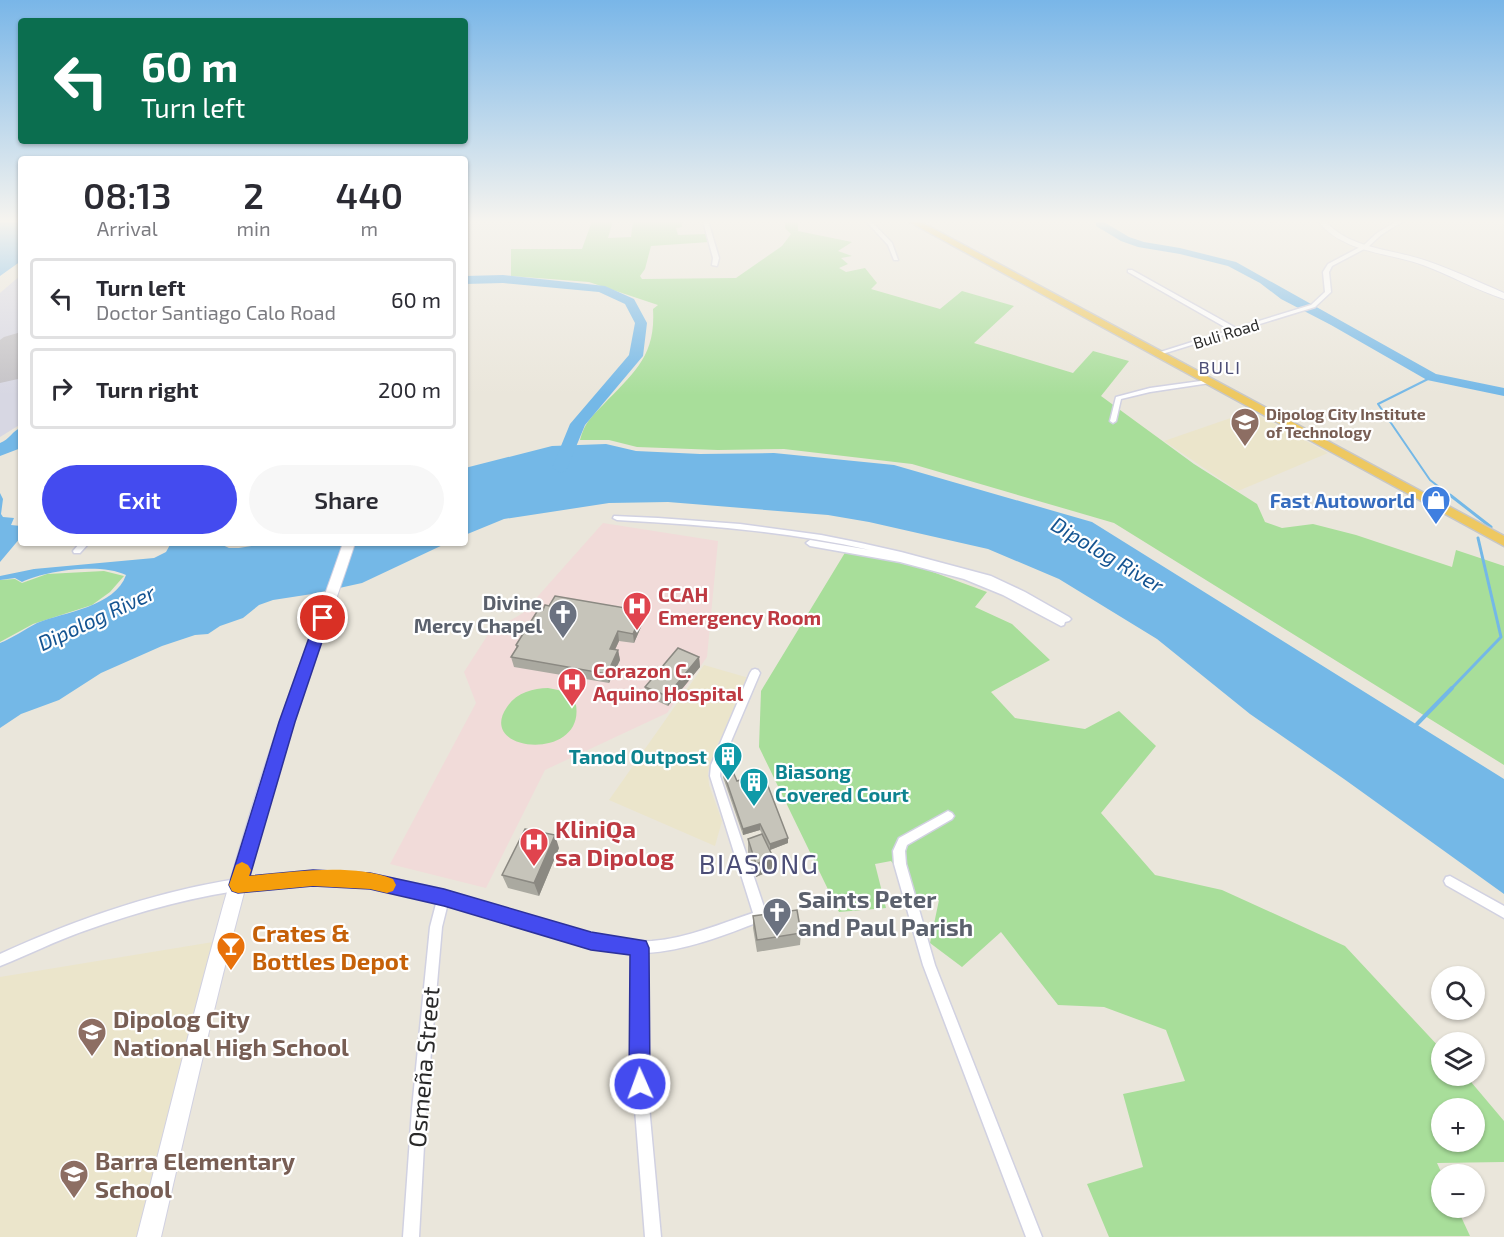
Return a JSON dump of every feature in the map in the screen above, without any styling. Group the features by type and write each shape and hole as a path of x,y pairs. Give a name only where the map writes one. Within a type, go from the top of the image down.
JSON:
{"highway":[{"path":"1018,279 1504,542"}],"main road":[{"path":"1464,279 1504,296"},
{"path":"149,1237 195,1046 238,885 287,722 348,546"}],"street":[{"path":"1144,279 1235,330"},
{"name":"Buli Road","path":"1157,354 1313,306 1328,292 1327,279"},
{"path":"1113,421 1116,400 1120,396 1208,382"},
{"path":"615,520 764,536 853,549 988,585 1063,621"},
{"path":"77,551 82,546"},
{"path":"0,960 105,917 238,885 286,879 370,881 444,898 591,941 639,948 673,944 760,915 715,776 716,765 755,673"},
{"path":"948,816 903,842 899,851 900,864 929,965 1034,1237"},
{"path":"1450,881 1504,912"},
{"name":"Osmeña Street","path":"411,1237 419,1109 435,935 444,898"},
{"path":"639,948 640,1084 653,1237"}],"shaded area":[{"path":"18,279 18,426 0,437 0,293"},
{"name":"Dipolog City Institute of Technology","path":"1251,411 1328,453 1238,491 1164,441"},
{"name":"Corazon C. Aquino Hospital","path":"603,523 718,541 707,657 667,713 545,770 486,888 390,864 476,703 464,672 489,633 523,613"},
{"path":"704,665 749,678 708,772 709,785 722,821 715,846 609,800"},
{"name":"Dipolog City National High School","path":"213,942 139,1237 0,1237 0,977"}],"green space":[{"path":"546,279 874,279 877,283 871,289 940,309 962,291 1014,306 974,343 1073,373 1093,351 1129,361 1101,396 1194,464 1257,504 1265,522 1282,528 1313,524 1356,535 1452,567 1456,550 1504,566 1504,765 1114,523 912,464 784,449 718,450 637,447 609,440 580,440 592,417 640,363 651,340 653,309 658,305 589,282"},
{"path":"846,551 922,568 987,592 975,607 1012,624 1050,660 991,692 1015,718 1085,729 1119,711 1156,746 1101,813 1155,875 1222,890 1345,946 1431,1038 1431,1086 1474,1086 1485,1098 1431,1098 1431,1152 1485,1152 1485,1098 1504,1121 1504,1162 1431,1164 1431,1218 1462,1218 1470,1236 1109,1237 1087,1184 1143,1167 1123,1094 1185,1081 1166,1030 1104,1007 1058,1005 1001,932 962,967 930,943 939,900 917,896 891,861 875,864 886,908 839,912 759,747 761,691"},
{"path":"104,571 124,576 110,592 92,605 33,624 0,642 0,580 15,579 22,583 47,574"},
{"path":"548,688 563,691 576,705 574,723 565,736 550,743 533,745 517,742 506,734 501,722 511,702 525,692"}],"water":[{"path":"18,430 18,449 0,456 0,443"},
{"path":"606,444 636,451 700,454 774,453 894,465 1092,522 1504,779 1504,894 1250,714 1157,639 1059,579 988,549 828,515 668,502 609,503 504,519 468,534 468,467 552,446"},
{"path":"0,493 3,499 1,514 3,517 14,518 11,525 18,526 18,541 0,562"},
{"path":"169,546 239,548 252,546 441,546 362,583 273,600 259,605 243,618 220,626 208,634 195,635 162,646 101,673 59,700 21,714 0,728 0,643 37,623 100,601 120,586 126,575 103,569 89,569 59,571 22,582 15,578 0,580 0,576 34,569 154,558 166,552"}],"building":[{"name":"Corazon C. Aquino Hospital","path":"555,596 643,611 633,634 618,631 610,649 618,650 607,674 511,657 538,610 543,610 545,605 549,606"},
{"path":"678,648 699,657 667,696 645,687"},
{"name":"Biasong Covered Court","path":"728,769 730,773 733,772 737,781 763,773 788,838 770,844 760,824 743,829 723,771"},
{"path":"525,829 555,835 534,883 502,875"},
{"path":"762,834 773,857 756,864 748,839"},
{"path":"797,910 801,933 757,940 753,916"}],"waterway":[{"name":"Dipolog River","path":"468,280 503,279 601,289 630,302 641,323 636,356 578,424 560,468"},
{"path":"1261,279 1285,296 1336,322 1432,377 1504,392"},
{"path":"1432,377 1378,404 1430,480 1452,497"},
{"path":"1450,495 1491,527"},
{"path":"1450,690 1501,637 1478,538"},
{"path":"1417,724 1452,688"}],"runway":[{"path":"0,368 18,350"}],"slow traffic":[{"path":"242,870 238,885 313,878 370,881 387,885"}],"place":[{"name":"Dipolog City Institute of Technology","path":"1245,448"},
{"name":"Fast Autoworld","path":"1436,526"},
{"name":"CCAH Emergency Room","path":"637,632"},
{"name":"Divine Mercy Chapel","path":"563,640"},
{"name":"Corazon C. Aquino Hospital","path":"572,708"},
{"name":"Tanod Outpost","path":"728,782"},
{"name":"Biasong Covered Court","path":"754,808"},
{"name":"KliniQa sa Dipolog","path":"534,868"},
{"name":"Saints Peter and Paul Parish","path":"777,938"},
{"name":"Crates & Bottles Depot","path":"231,972"},
{"name":"Dipolog City National High School","path":"92,1058"},
{"name":"Barra Elementary School","path":"74,1200"}],"district":[{"name":"BULI","path":"1220,367"},
{"name":"BIASONG","path":"759,863"}],"route":[{"path":"323,618 263,797 238,885 313,878 370,881 444,898 591,941 639,948 640,1084"}]}
